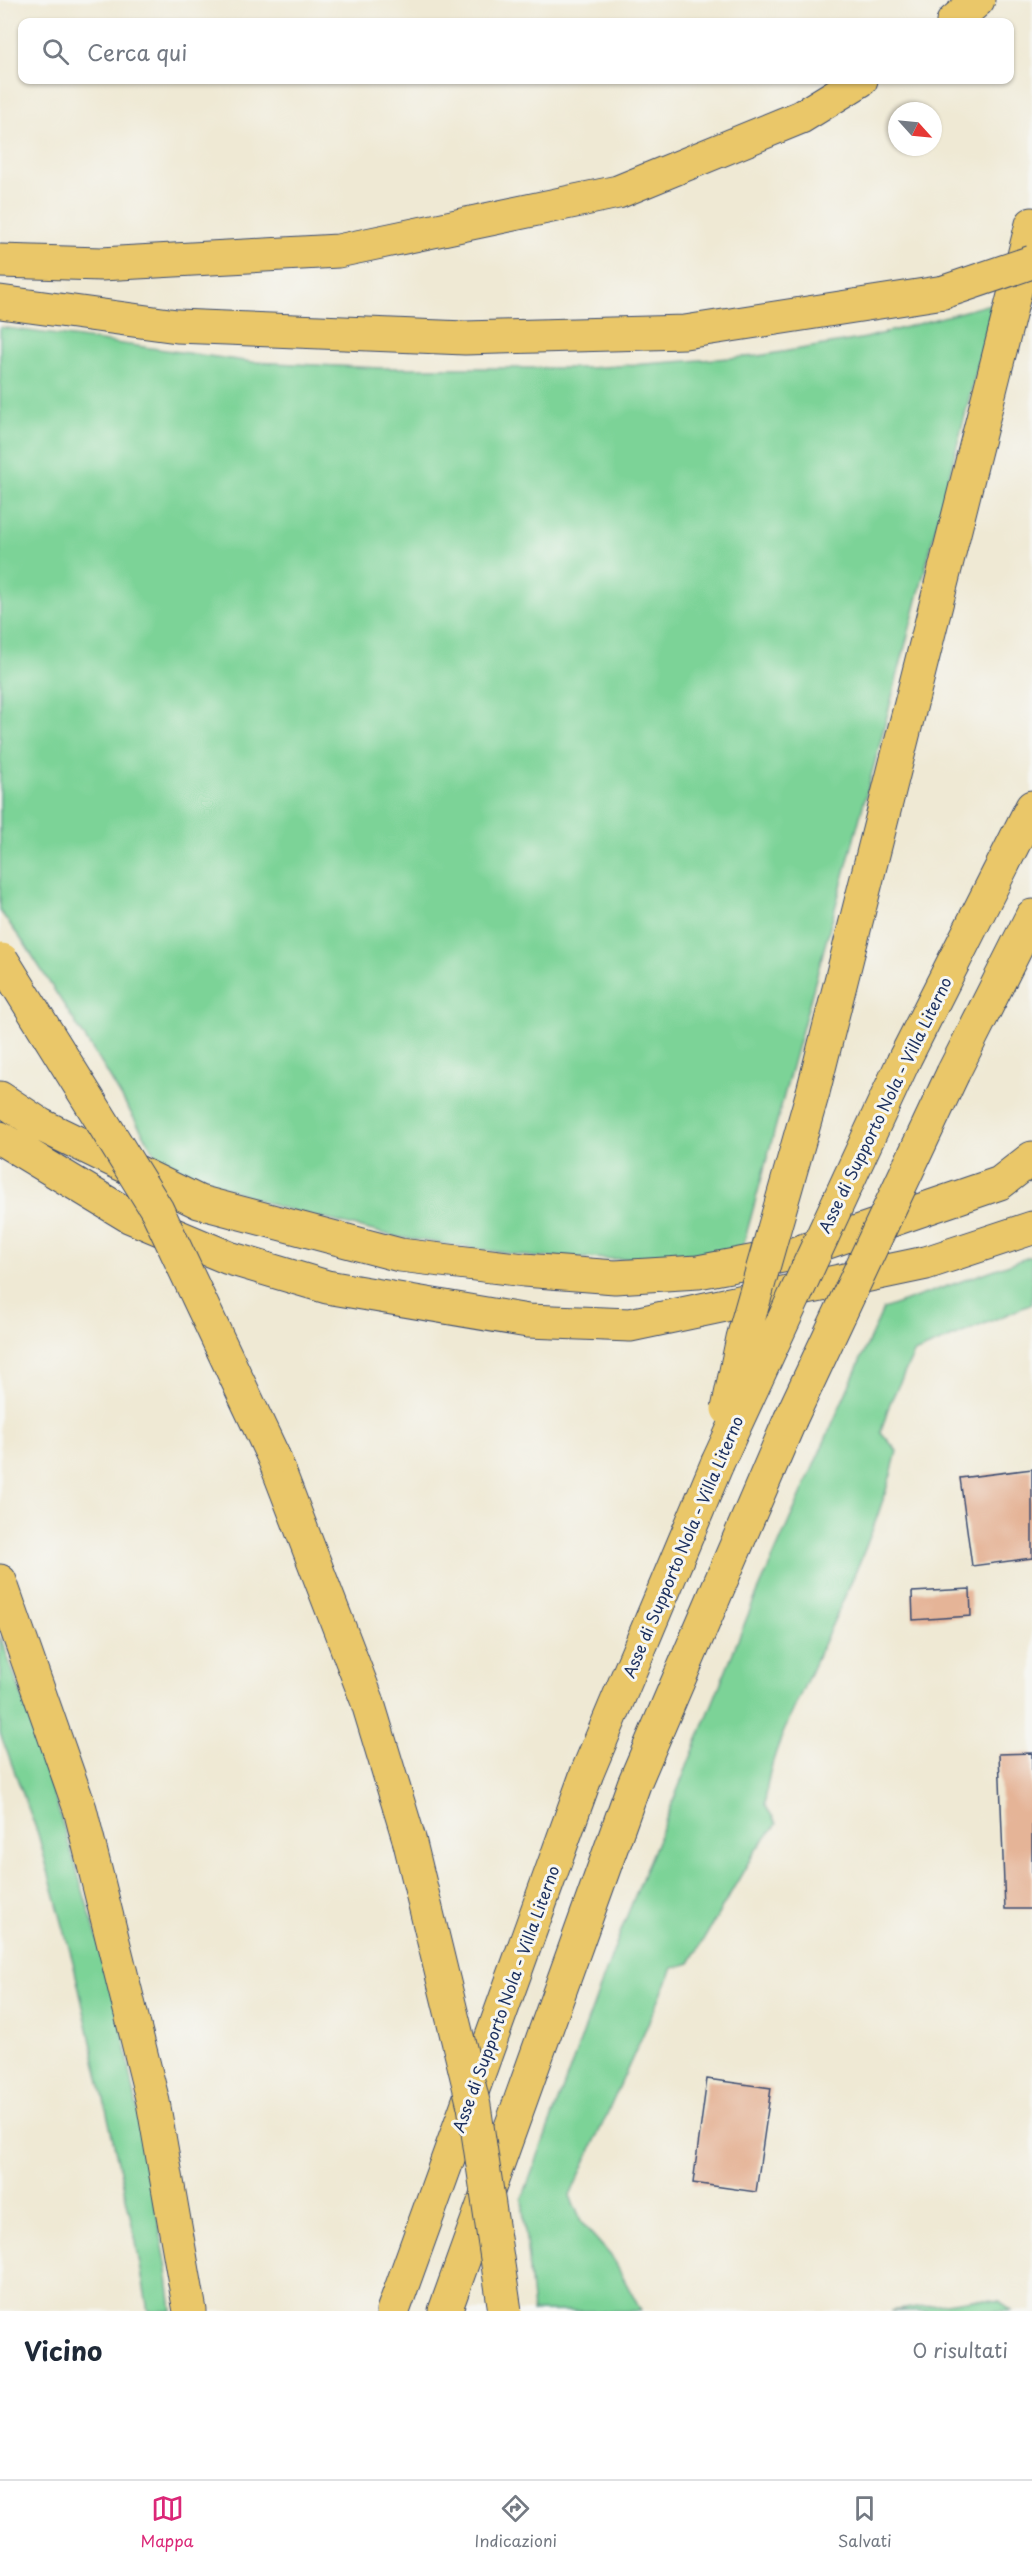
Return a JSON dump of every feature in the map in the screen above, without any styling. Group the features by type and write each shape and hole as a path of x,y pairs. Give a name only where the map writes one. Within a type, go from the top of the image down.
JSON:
{"highway":[{"path":"958,18 978,0"},
{"path":"0,261 101,264 338,251 618,192 801,117 855,84"},
{"path":"717,1464 743,1338 813,1092 1032,224"},
{"path":"0,302 177,326 465,338 686,332 944,292 1032,262"},
{"name":"Asse di Supporto Nola - Villa Literno","path":"393,2311 587,1773 717,1464 904,1060 1032,807"},
{"path":"445,2311 634,1784 790,1420 953,1073 1032,916"},
{"path":"1,959 157,1210 274,1458 367,1700 410,1839 474,2106 505,2311"},
{"path":"0,1098 41,1125 199,1202 400,1255 524,1270 615,1277 698,1272 793,1254 1000,1183 1032,1158"},
{"path":"0,1138 129,1216 229,1258 327,1287 528,1321 630,1324 926,1263 1032,1228"},
{"path":"0,1581 80,1809 153,2102 190,2311"}],"green space":[{"path":"994,303 879,747 742,1250 620,1259 534,1257 397,1237 278,1207 161,1164 105,1069 26,946 0,911 0,327 252,362 380,368 589,368 758,356 866,338"},
{"path":"1032,1256 1032,1304 914,1353 890,1403 881,1432 897,1451 880,1510 857,1568 774,1756 765,1805 777,1824 755,1851 690,1963 673,1968 570,2196 582,2223 612,2257 641,2311 533,2311 522,2199 622,1928 752,1605 883,1309"},
{"path":"0,1636 32,1723 118,2006 167,2268 172,2311 148,2311 136,2242 73,1962 38,1834 0,1733"},
{"path":"973,2299 1001,2301 1011,2311 890,2311"}],"building":[{"path":"1032,1469 1032,1558 972,1566 960,1478"},
{"path":"970,1589 971,1616 913,1620 912,1592"},
{"path":"1032,1753 1032,1909 1005,1909 999,1754"},
{"path":"707,2079 771,2088 756,2192 693,2183"}]}
